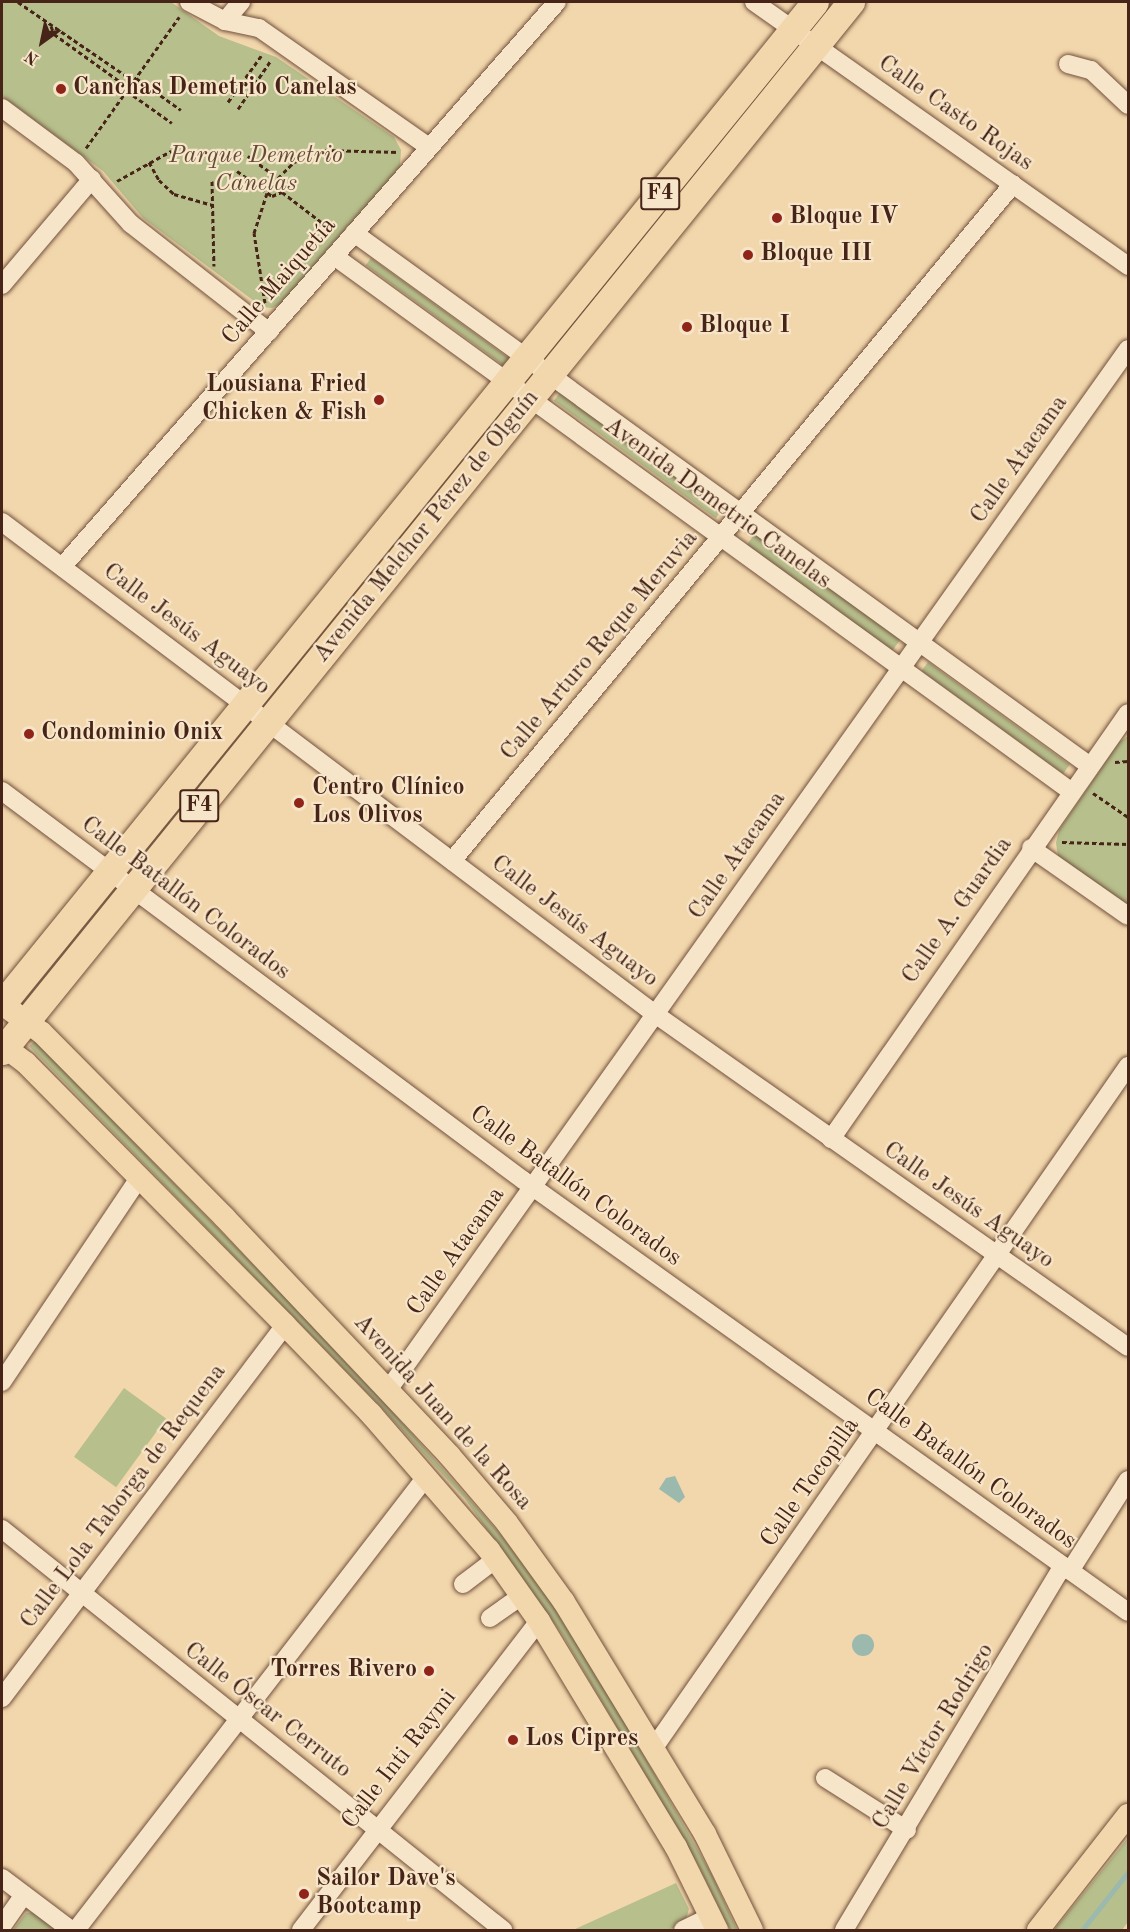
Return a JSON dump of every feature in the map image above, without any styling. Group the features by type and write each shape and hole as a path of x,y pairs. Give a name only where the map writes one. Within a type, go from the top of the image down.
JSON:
{"highway":[{"name":"Avenida Melchor Pérez de Olguín","path":"3,1048 25,1020 245,704 509,382 815,2"},
{"name":"Avenida Melchor Pérez de Olguín","path":"2,1004 120,881 267,721 531,399 851,2"}],"main road":[{"name":"Avenida Juan de la Rosa","path":"2,1004 25,1020 208,1201 387,1390 507,1523 564,1602 705,1834 752,1930"},
{"path":"3,1048 26,1063 285,1325 426,1477 496,1559 539,1621 676,1846 715,1923"},
{"path":"1038,1930 1128,1815"}],"street":[{"path":"225,21 241,2"},
{"name":"Calle Maiquetía","path":"62,567 334,256 346,233 429,147 557,2"},
{"name":"Calle Casto Rojas","path":"754,2 1128,266"},
{"path":"186,6 225,21 259,28 429,147"},
{"path":"1068,64 1091,70 1128,105"},
{"path":"2,108 92,179 131,224 269,332"},
{"path":"2,285 92,179"},
{"name":"Calle Arturo Reque Meruvia","path":"452,861 722,538 1013,184"},
{"name":"Avenida Demetrio Canelas","path":"346,233 552,373 1090,766"},
{"name":"Avenida Demetrio Canelas","path":"334,256 1072,792"},
{"name":"Calle Atacama","path":"387,1390 1128,349"},
{"name":"Calle Jesús Aguayo","path":"2,522 655,1014 1128,1347"},
{"name":"Calle A. Guardia","path":"831,1139 1031,848 1128,713"},
{"name":"Calle Batallón Colorados","path":"2,791 532,1187 1128,1612"},
{"path":"1031,848 1128,916"},
{"name":"Calle Tocopilla","path":"653,1749 999,1257 1128,1066"},
{"path":"2,1382 140,1177"},
{"name":"Calle Lola Taborga de Requena","path":"2,1698 285,1325"},
{"path":"76,1930 240,1721 426,1477"},
{"name":"Calle Víctor Rodrigo","path":"844,1930 1067,1569 1128,1480"},
{"name":"Calle Óscar Cerruto","path":"2,1529 503,1930"},
{"path":"463,1584 496,1559"},
{"path":"490,1618 522,1596"},
{"name":"Calle Inti Raymi","path":"301,1930 539,1621"},
{"path":"825,1778 907,1830"},
{"path":"2,1878 72,1930"},
{"path":"2,1926 24,1895"},
{"path":"683,1930 715,1923"}],"path":[{"path":"18,2 51,26 54,34 172,123"},
{"path":"81,154 186,6"},
{"path":"51,26 57,26 182,110"},
{"path":"228,102 261,56"},
{"path":"238,109 271,60"},
{"path":"278,178 294,162 324,150 399,152"},
{"path":"117,181 171,151"},
{"path":"237,171 267,193 275,196 282,192 284,185 278,178 248,156"},
{"path":"148,162 159,180 174,194 212,205"},
{"path":"212,181 214,270"},
{"path":"282,192 346,233"},
{"path":"265,303 254,233 267,193"},
{"path":"1110,764 1128,761"},
{"path":"1091,792 1128,817"},
{"path":"1062,843 1128,844"}],"green space":[{"name":"Parque Demetrio Canelas","path":"2,2 171,2 219,36 276,57 394,137 401,150 400,167 282,303 272,308 262,307 143,218 103,171 2,96"},
{"path":"790,51 796,56 547,353 541,348"},
{"path":"371,258 509,359 504,366 366,265"},
{"path":"561,391 723,509 716,518 554,401"},
{"path":"507,399 513,404 262,703 256,698"},
{"path":"756,532 902,638 892,651 747,545"},
{"path":"928,662 1070,765 1063,774 922,671"},
{"path":"1128,736 1128,907 1068,865 1058,856 1056,843 1059,830 1119,742"},
{"path":"35,1041 355,1369 501,1535 555,1607 618,1710 712,1875 737,1930 730,1930 696,1861 562,1634 465,1499 380,1406 29,1046"},
{"path":"124,1388 166,1419 116,1487 74,1457"},
{"path":"1128,1838 1128,1922 1122,1930 1054,1930"},
{"path":"676,1883 689,1909 685,1923 668,1930 573,1930"},
{"path":"34,1912 58,1930 13,1930 26,1913"}],"shaded area":[{"path":"675,1476 685,1497 679,1503 659,1489 666,1478"},
{"path":"863,1634 871,1637 874,1645 871,1653 863,1656 855,1653 852,1645 855,1637"}],"waterway":[{"path":"1082,1930 1128,1872"}],"place":[{"name":"Canchas Demetrio Canelas","path":"61,89"},
{"name":"Bloque IV","path":"777,218"},
{"name":"Bloque III","path":"748,255"},
{"name":"Bloque I","path":"687,327"},
{"name":"Lousiana Fried Chicken & Fish","path":"379,400"},
{"name":"Condominio Onix","path":"29,734"},
{"name":"Centro Clínico Los Olivos","path":"299,803"},
{"name":"Torres Rivero","path":"429,1671"},
{"name":"Los Cipres","path":"513,1740"},
{"name":"Sailor Dave's Bootcamp","path":"304,1894"}]}
